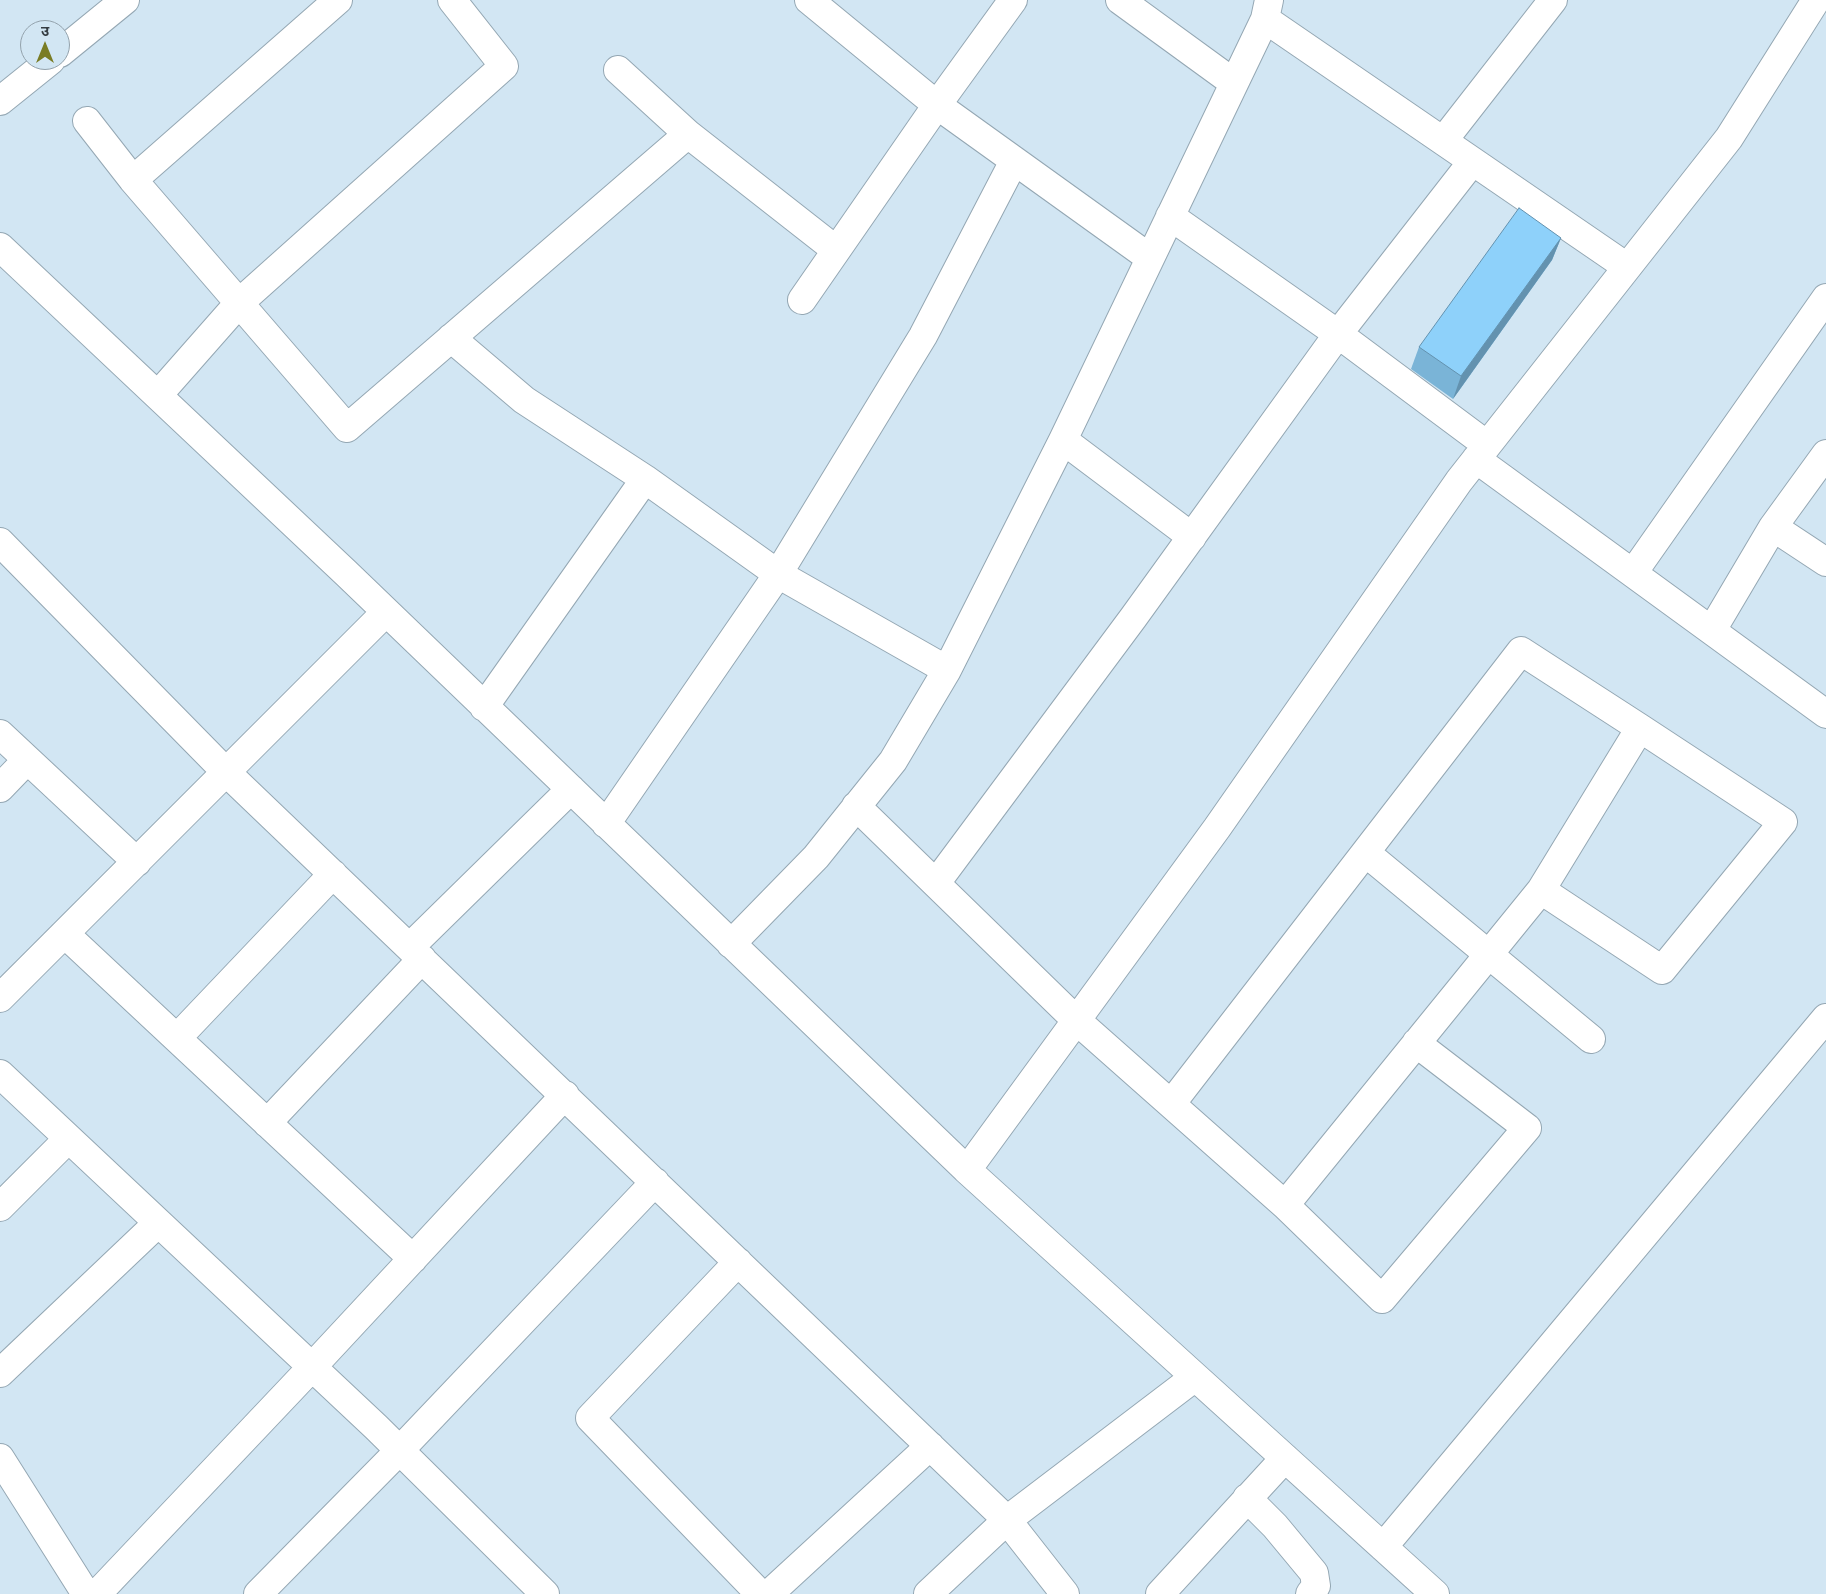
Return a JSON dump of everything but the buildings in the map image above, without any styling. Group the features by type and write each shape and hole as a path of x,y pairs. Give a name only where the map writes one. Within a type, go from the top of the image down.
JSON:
{"street":[{"path":"70,45 125,0"},
{"path":"134,180 338,0"},
{"path":"158,395 239,303 504,66 452,0"},
{"path":"808,0 937,105 1150,258"},
{"path":"802,300 937,105 1013,0"},
{"path":"1120,0 1234,83"},
{"path":"1443,141 1553,0"},
{"path":"967,1170 1217,828 1459,481 1729,138 1816,0"},
{"path":"732,944 816,856 893,761 947,670 1063,440 1267,10 1472,162 1627,267"},
{"path":"0,101 39,70"},
{"path":"618,70 688,134 836,250"},
{"path":"87,121 134,180 347,428 688,134"},
{"path":"606,824 778,574 923,336 1014,161"},
{"path":"936,883 1192,537 1338,334 1472,162"},
{"path":"1170,216 1338,334 1633,573 1826,714"},
{"path":"0,247 386,612 967,1170 1435,1594"},
{"path":"1633,573 1824,304"},
{"path":"451,338 524,400 645,479 778,574 947,670"},
{"path":"1063,440 1192,537"},
{"path":"1712,630 1773,527 1826,454"},
{"path":"484,706 645,479"},
{"path":"1773,527 1826,562"},
{"path":"0,542 226,772 1007,1520 1065,1594"},
{"path":"0,998 386,612"},
{"path":"1172,1104 1522,651 1783,822 1662,970 1541,890"},
{"path":"1285,1205 1541,890 1640,728"},
{"path":"0,734 137,862"},
{"path":"0,788 27,760"},
{"path":"267,1123 416,953 570,789"},
{"path":"856,806 1076,1020 1285,1205 1382,1299 1527,1128 1416,1043"},
{"path":"1366,853 1591,1039"},
{"path":"177,1038 333,874"},
{"path":"64,934 413,1259"},
{"path":"1383,1546 1826,1018"},
{"path":"0,1074 399,1451 544,1594"},
{"path":"97,1594 312,1368 565,1096"},
{"path":"0,1207 68,1139"},
{"path":"258,1594 399,1451 655,1182"},
{"path":"0,1373 158,1223"},
{"path":"738,1262 590,1418 760,1594"},
{"path":"928,1594 1007,1520 1195,1377"},
{"path":"769,1594 930,1446"},
{"path":"0,1458 86,1594"},
{"path":"1160,1594 1285,1458"},
{"path":"1247,1498 1275,1526 1314,1573 1316,1586 1310,1594"}]}
